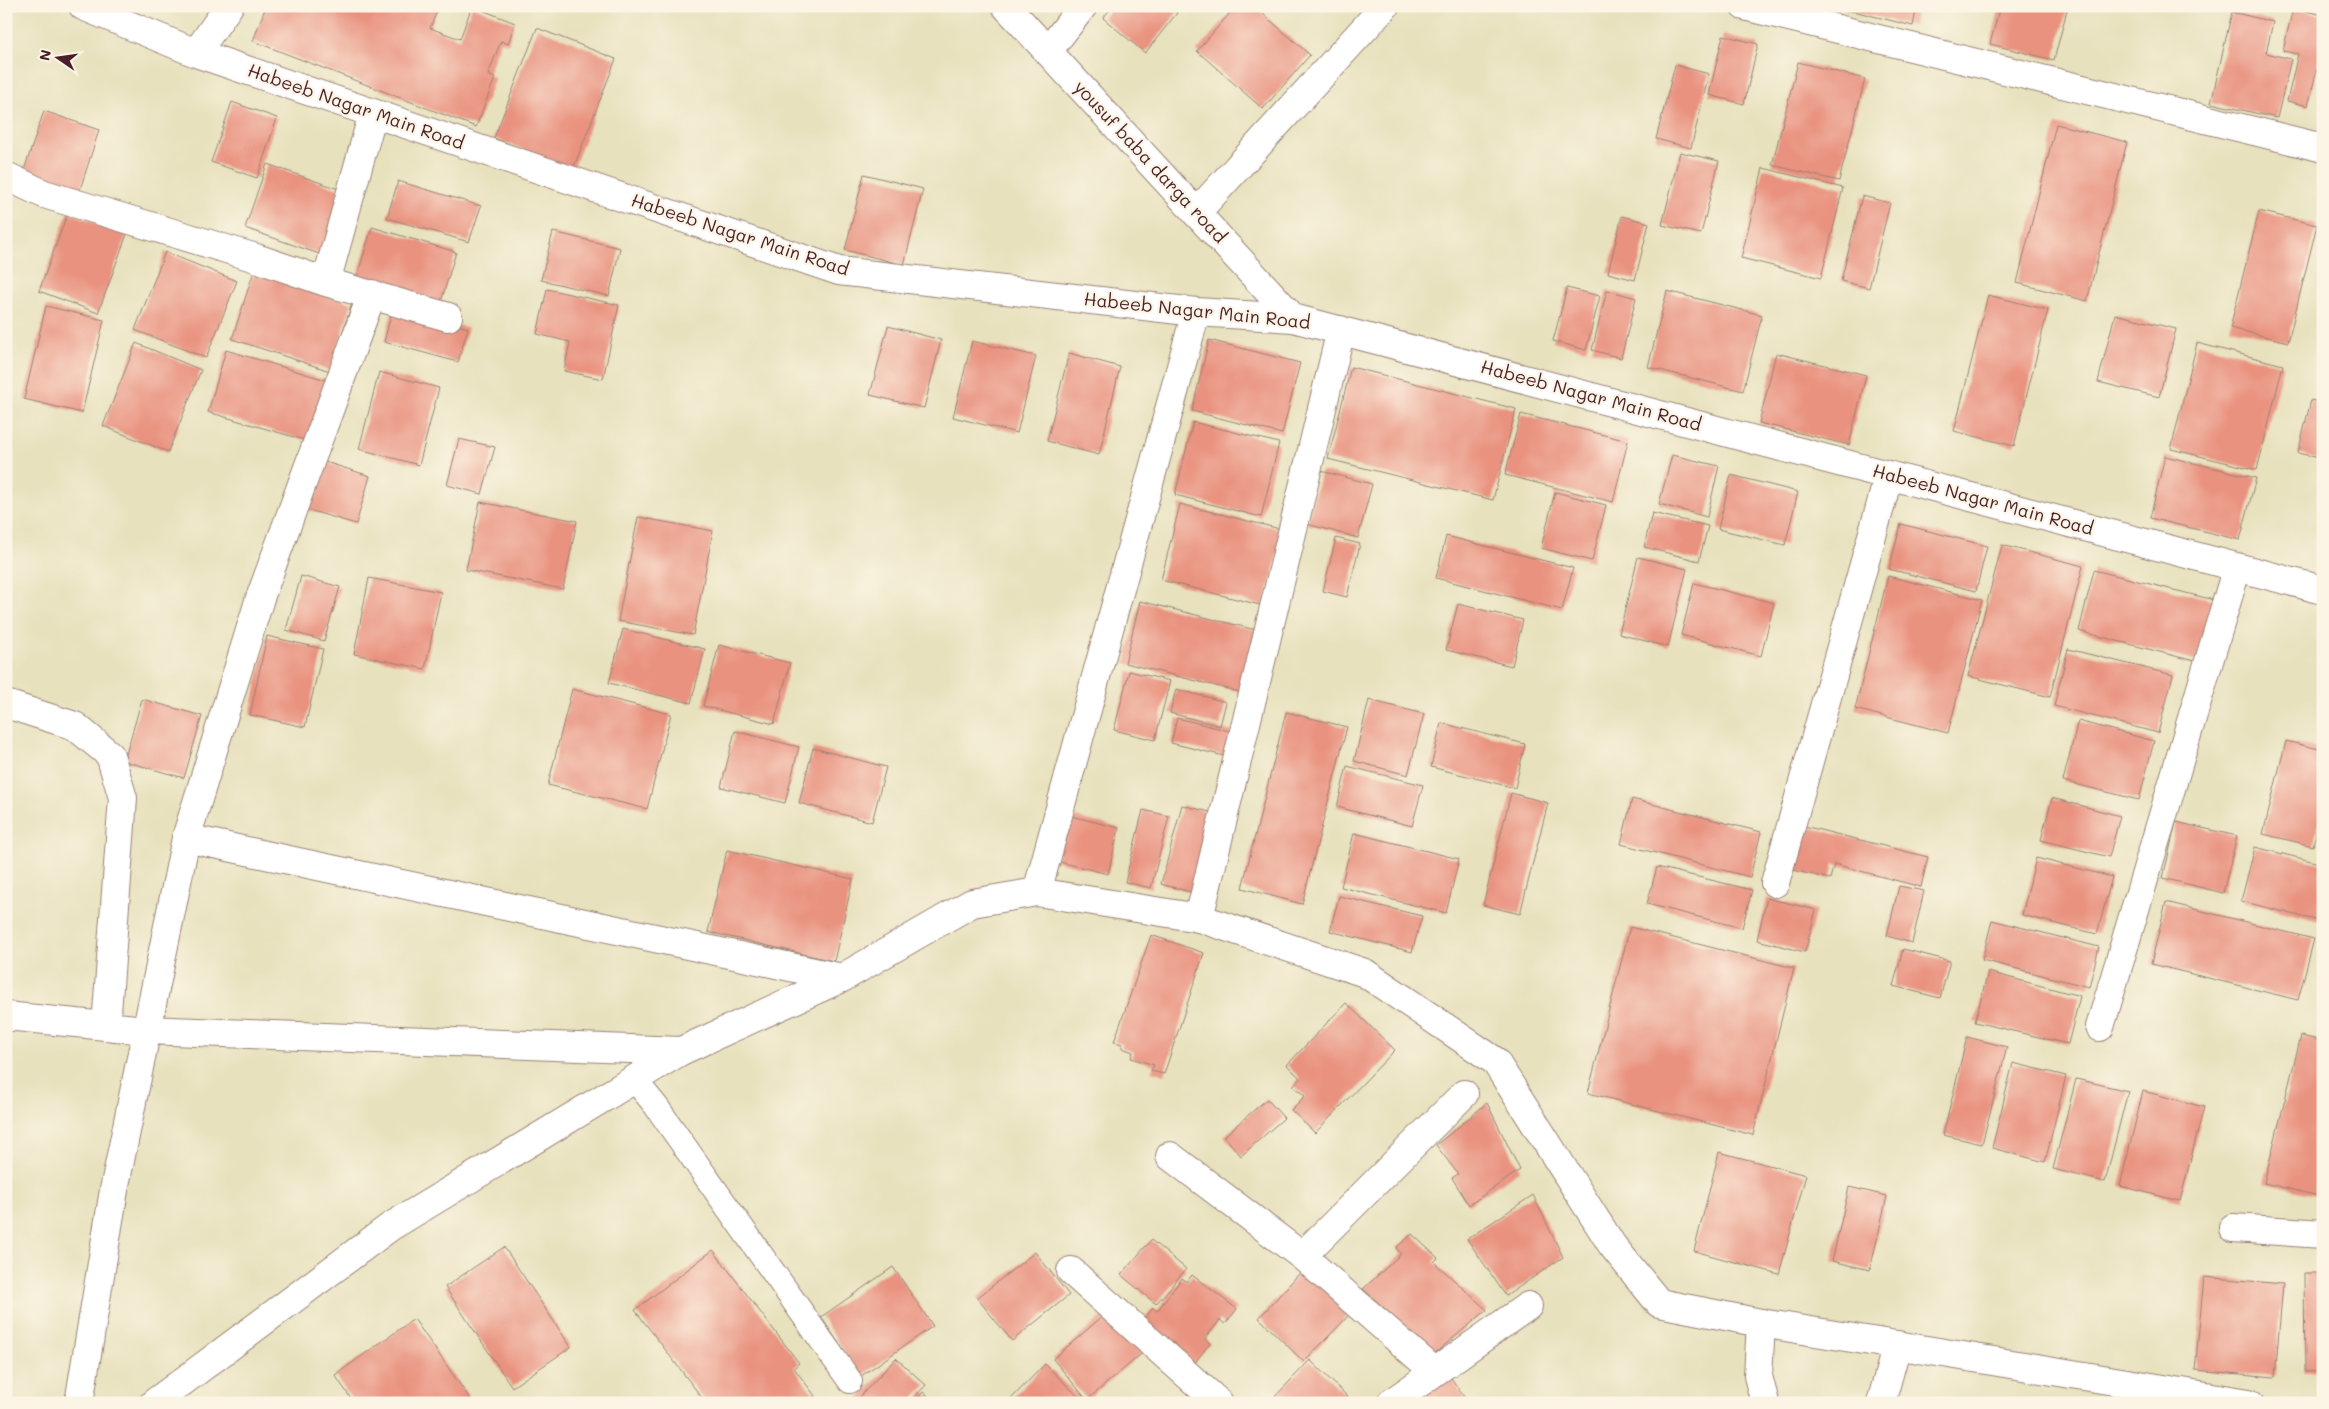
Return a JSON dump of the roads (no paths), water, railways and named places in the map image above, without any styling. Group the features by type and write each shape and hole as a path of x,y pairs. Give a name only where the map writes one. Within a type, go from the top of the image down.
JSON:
{"street":[{"name":"Habeeb Nagar Main Road","path":"83,6 196,53 839,271 1196,312 1293,318 2323,590"},
{"path":"196,53 229,6"},
{"name":"yousuf baba darga road","path":"1006,6 1293,318"},
{"path":"1048,51 1083,6"},
{"path":"1196,213 1385,6"},
{"path":"1744,6 2323,148"},
{"path":"326,282 373,113"},
{"path":"6,176 44,194 256,258 326,282 448,317"},
{"path":"78,1403 114,1190 186,838 260,598 372,294"},
{"path":"1037,892 1196,312"},
{"path":"1199,918 1342,330"},
{"path":"1775,883 1889,475"},
{"path":"2100,1027 2237,567"},
{"path":"6,704 75,726 110,755 122,798 106,1026"},
{"path":"186,838 842,978"},
{"path":"154,1403 390,1227 681,1051 842,978 972,903 1037,892 1199,918 1365,973 1496,1061 1612,1245 1659,1303 1761,1323 2249,1403"},
{"path":"6,1016 146,1030 681,1051"},
{"path":"1302,1256 1464,1094"},
{"path":"1170,1156 1302,1256 1434,1371"},
{"path":"2233,1228 2323,1234"},
{"path":"1071,1271 1219,1403"},
{"path":"1391,1403 1528,1306"},
{"path":"1761,1323 1758,1376 1766,1403"},
{"path":"1881,1403 1897,1345"}],"lane":[{"path":"634,1080 656,1106 850,1381"}]}
